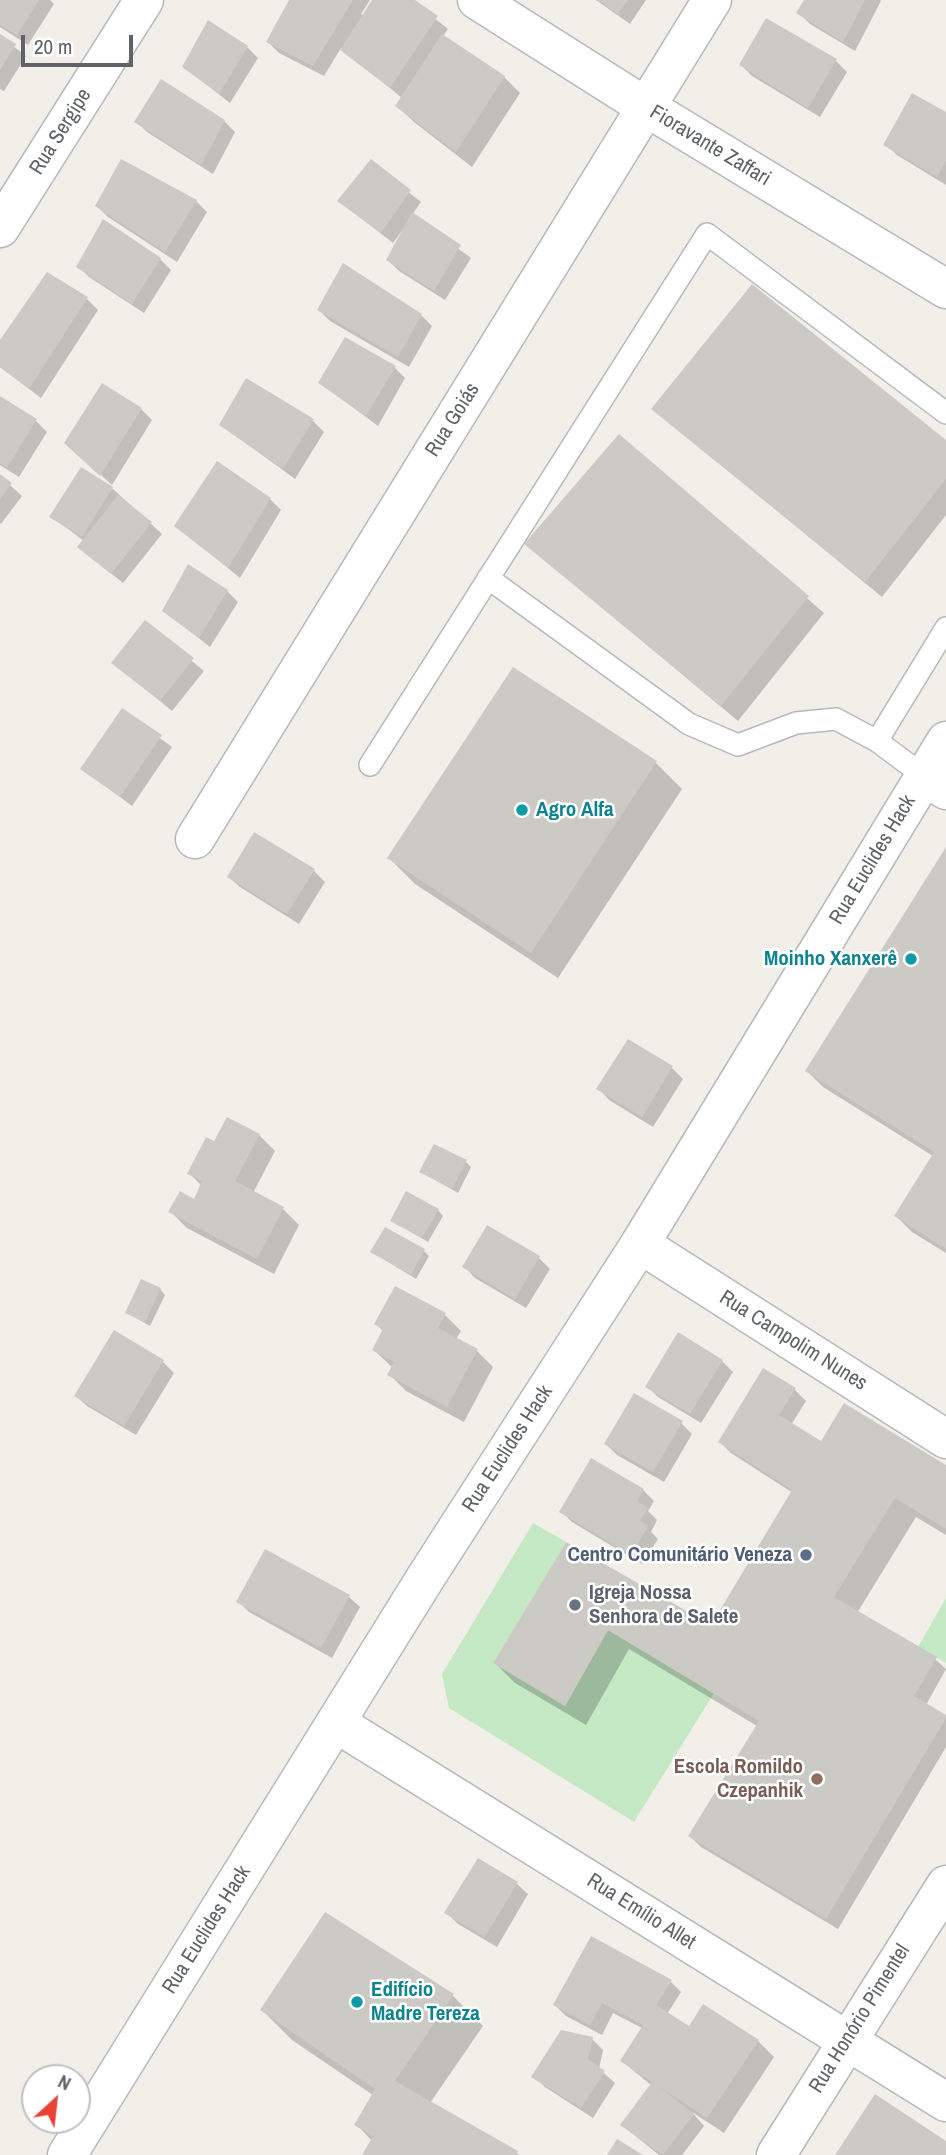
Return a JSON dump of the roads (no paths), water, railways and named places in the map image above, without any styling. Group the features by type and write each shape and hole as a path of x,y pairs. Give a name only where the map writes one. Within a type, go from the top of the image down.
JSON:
{"street":[{"name":"Rua Sergipe","path":"0,228 144,0"},
{"name":"Fioravante Zaffari","path":"477,0 646,107 946,289"},
{"name":"Rua Goiás","path":"195,839 712,0"},
{"name":"Rua Euclides Hack","path":"66,2155 336,1723 935,783 946,741"},
{"name":"Rua Campolim Nunes","path":"640,1244 946,1439"},
{"name":"Rua Emílio Allet","path":"336,1723 946,2102"},
{"name":"Rua Honório Pimentel","path":"776,2155 946,1885"}],"lane":[{"path":"370,765 707,234 946,413"},
{"path":"488,578 689,724 738,746 796,723 836,719 877,741 935,783"},
{"path":"877,741 946,628"}],"place":[{"name":"Agro Alfa","path":"522,810"},
{"name":"Moinho Xanxerê","path":"911,959"},
{"name":"Centro Comunitário Veneza","path":"806,1555"},
{"name":"Igreja Nossa Senhora de Salete","path":"575,1605"},
{"name":"Escola Romildo Czepanhik","path":"817,1779"},
{"name":"Edifício Madre Tereza","path":"357,2002"}]}
